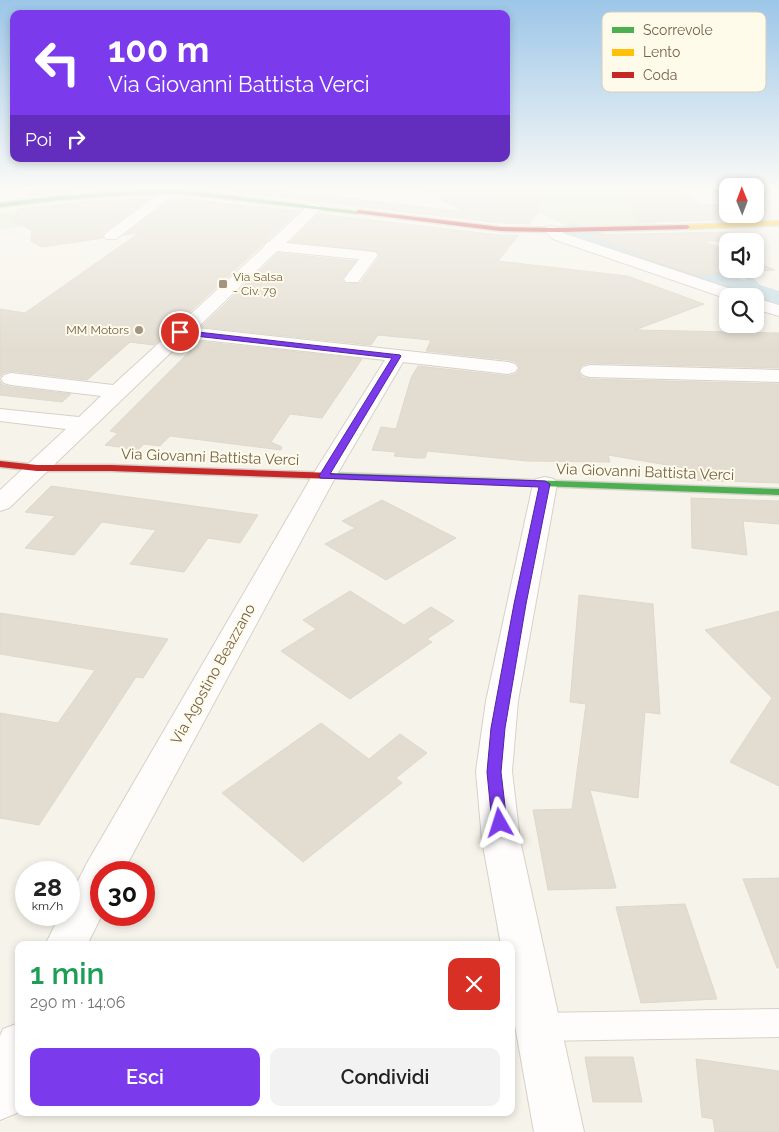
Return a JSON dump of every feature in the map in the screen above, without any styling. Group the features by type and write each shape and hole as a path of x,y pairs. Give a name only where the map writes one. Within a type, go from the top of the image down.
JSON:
{"street":[{"path":"0,503 275,243"},
{"path":"578,243 719,291"},
{"path":"271,246 370,255 352,279"},
{"path":"764,306 779,311"},
{"path":"180,332 508,368"},
{"name":"Via Agostino Beazzano","path":"109,861 324,476 397,356"},
{"path":"590,371 779,376"},
{"path":"11,379 117,392"},
{"path":"3,414 84,424"},
{"name":"Via Giovanni Battista Verci","path":"0,464 37,468 128,469 779,492"},
{"path":"545,484 502,701 494,772 501,840 540,1027 559,1132"},
{"name":"Via Agostino Beazzano","path":"68,941 90,898"},
{"path":"0,1096 15,1056"}],"lane":[{"path":"540,1027 779,1023"}],"building":[{"path":"34,243 70,243 42,247"},
{"path":"125,243 265,243 154,345 130,342 87,380 11,371 3,373 0,377 0,309 25,313"},
{"path":"298,243 513,243 498,261 627,276 704,304 635,330 779,333 779,368 590,363 582,365 578,371 582,377 590,379 779,384 779,483 691,480 691,469 608,455 610,462 527,461 427,451 425,458 394,456 396,452 372,450 381,427 396,429 411,378 418,366 508,376 516,374 520,368 516,362 426,351 431,340 378,335 371,345 201,327 278,253 356,261 342,279 346,284 360,283 380,256 376,251"},
{"path":"608,243 708,243 719,247 719,274 695,275"},
{"path":"764,266 775,270 764,271"},
{"path":"187,340 362,359 322,418 290,414 271,442 282,447 281,450 170,436 160,446 144,444 138,450 105,445 118,433 110,431 192,349 178,348"},
{"path":"0,381 3,385 11,387 71,394 62,402 0,395"},
{"path":"51,486 258,515 240,543 208,538 184,572 130,564 156,530 102,522 74,555 25,548 55,516 25,512"},
{"path":"691,498 779,501 779,524 743,521 747,555 692,548"},
{"path":"382,500 456,538 386,580 325,544 355,528 342,521"},
{"path":"350,591 404,625 431,607 454,621 427,639 432,642 350,699 281,651 316,629 303,620"},
{"path":"579,595 653,604 660,714 645,712 638,798 590,790 616,888 548,890 533,810 572,809 586,704 570,702"},
{"path":"779,611 779,786 730,762 772,698 705,630"},
{"path":"0,613 168,639 143,678 136,677 39,825 0,818 0,713 58,723 95,670 0,654"},
{"path":"321,723 369,759 400,734 427,753 396,778 402,783 303,862 222,793"},
{"path":"779,878 779,968 777,968 743,879"},
{"path":"685,904 717,999 641,1003 616,907"},
{"path":"585,1057 633,1057 642,1102 593,1102"},
{"path":"696,1059 779,1071 779,1132 715,1132 713,1119 702,1117"}],"waterway":[{"path":"599,243 779,303"},
{"path":"749,278 771,300"}],"traffic: fast":[{"path":"333,476 779,492"}],"traffic: jam":[{"path":"0,464 37,468 111,468 333,476"}],"place":[{"name":"Via Salsa - Civ. 79","path":"223,284"},
{"name":"MM Motors","path":"139,330"}],"route":[{"path":"180,332 397,356 324,476 545,484 520,604 498,728 494,772 500,823"}]}
